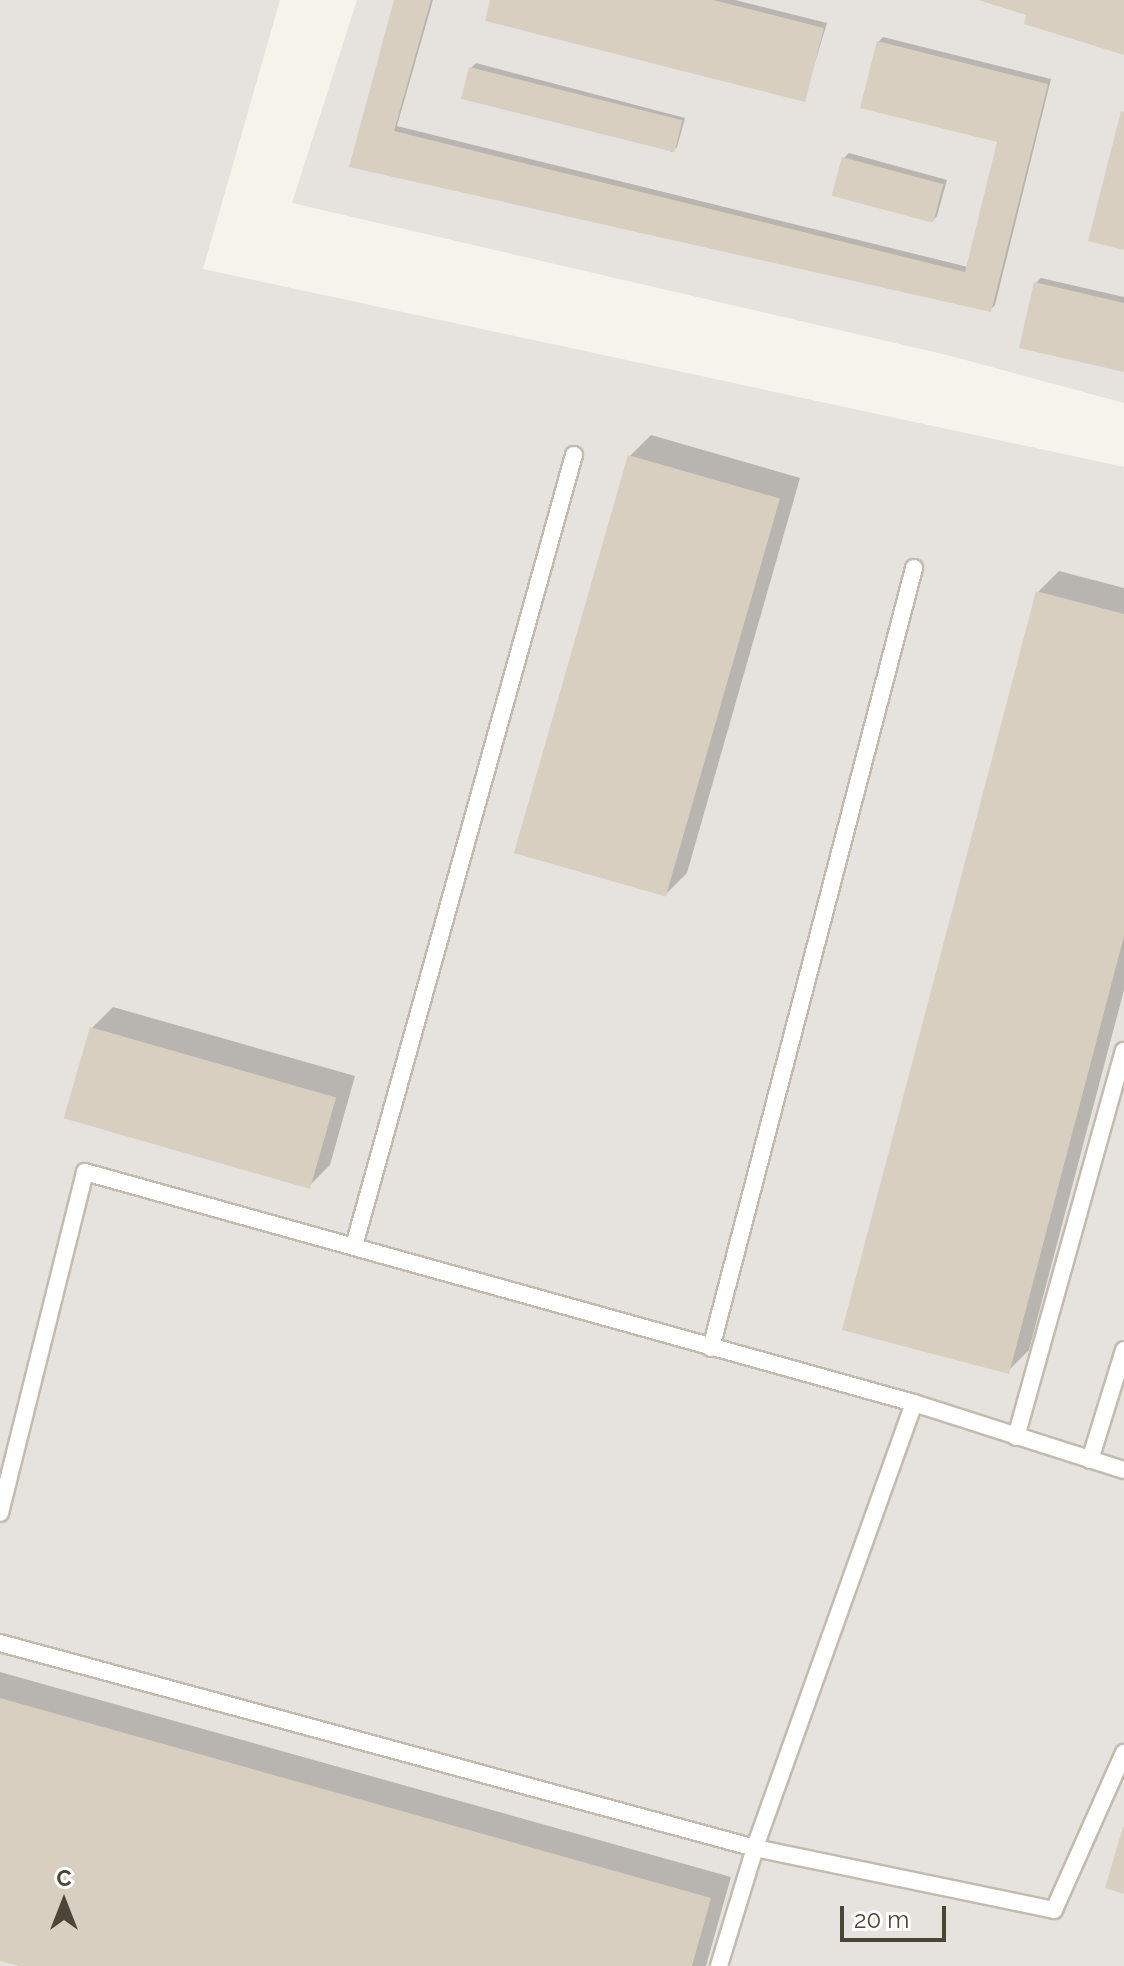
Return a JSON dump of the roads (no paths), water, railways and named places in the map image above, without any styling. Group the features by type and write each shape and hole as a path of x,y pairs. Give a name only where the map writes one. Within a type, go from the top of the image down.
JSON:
{"lane":[{"path":"354,1246 574,455"},
{"path":"711,1348 914,568"},
{"path":"1016,1437 1124,1051"},
{"path":"0,1513 85,1172 914,1403 1124,1470"},
{"path":"1090,1460 1124,1350"},
{"path":"719,1966 755,1848 914,1403"},
{"path":"0,1643 755,1848 1054,1910 1124,1753"}]}
